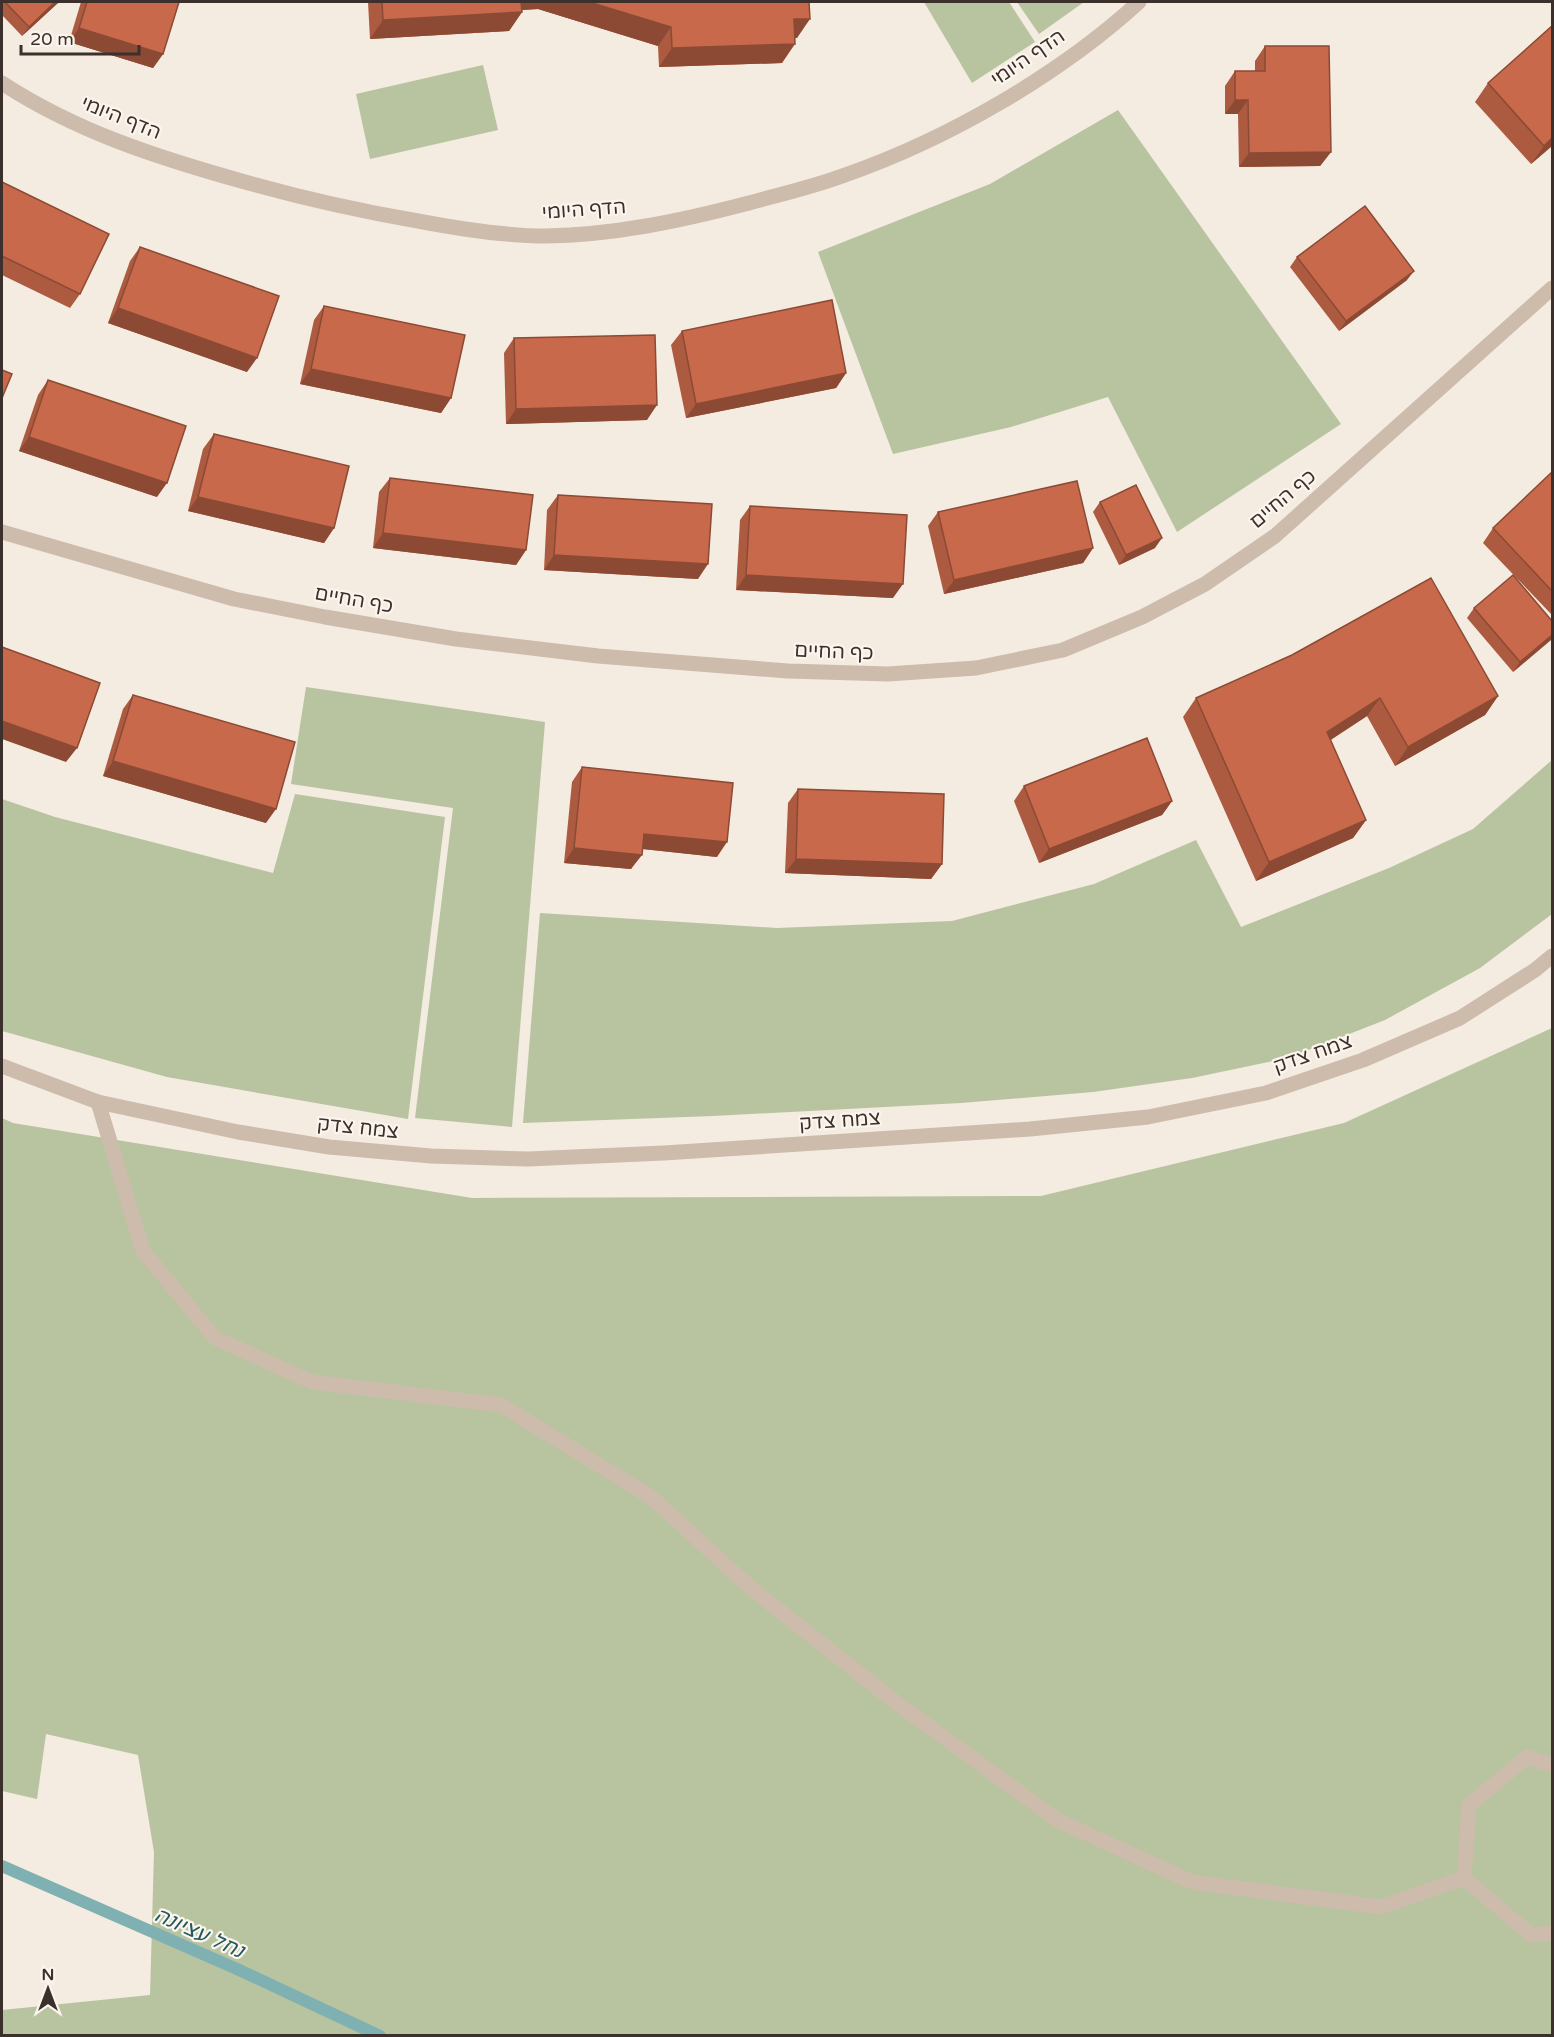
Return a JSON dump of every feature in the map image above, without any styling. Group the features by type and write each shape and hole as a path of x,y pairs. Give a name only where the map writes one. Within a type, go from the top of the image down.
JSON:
{"street":[{"name":"הדף היומי","path":"2,83 52,112 144,153 300,198 482,232 545,236 651,225 704,214 845,176 898,154 1004,100 1117,22 1139,2"},
{"name":"כף החיים","path":"2,532 234,599 456,639 598,656 788,672 888,674 976,668 1063,650 1142,617 1205,584 1275,536 1552,288"},
{"name":"צמח צדק","path":"2,1066 98,1102 238,1132 317,1145 431,1156 528,1159 664,1153 1030,1129 1148,1117 1266,1093 1363,1060 1460,1018 1535,970 1552,956"},
{"path":"98,1102 143,1251 215,1338 312,1382 501,1406 651,1497 752,1589 898,1704 1057,1820 1192,1882 1381,1907 1464,1878"},
{"path":"1464,1878 1469,1805 1527,1757 1552,1765"},
{"path":"1464,1878 1531,1935 1552,1933"}],"green space":[{"path":"924,2 1009,2 1035,42 972,83"},
{"path":"1017,2 1084,2 1039,34"},
{"path":"483,65 498,130 370,159 356,94"},
{"path":"1118,110 1341,424 1177,532 1108,397 1011,427 893,454 818,252 990,184"},
{"path":"306,687 545,722 512,1127 415,1118 453,808 291,784"},
{"path":"1552,760 1552,914 1480,968 1385,1020 1288,1058 1192,1078 1093,1092 961,1103 523,1123 540,913 777,928 952,921 1094,884 1196,840 1241,927 1389,868 1473,829"},
{"path":"295,794 445,817 408,1119 167,1077 2,1031 2,799 55,817 273,873"},
{"path":"1552,1028 1552,2035 2,2035 2,2010 150,1995 154,1852 138,1755 46,1734 37,1799 2,1791 2,1118 13,1123 472,1198 1041,1196 1344,1123"}],"building":[{"path":"5,2 55,2 29,27"},
{"path":"87,2 179,2 163,54 79,28"},
{"path":"382,2 521,2 522,12 383,20"},
{"path":"589,2 809,2 810,19 794,19 795,44 672,48 671,27"},
{"path":"1552,26 1552,138 1544,146 1488,83"},
{"path":"1265,46 1329,46 1331,152 1249,153 1248,100 1235,100 1235,71 1265,71"},
{"path":"2,182 109,234 80,294 2,256"},
{"path":"1365,206 1414,271 1346,321 1297,257"},
{"path":"140,247 279,296 257,358 118,308"},
{"path":"832,300 846,373 696,404 682,331"},
{"path":"324,306 465,335 451,398 311,369"},
{"path":"655,335 657,405 516,409 514,338"},
{"path":"2,370 12,374 2,398"},
{"path":"48,380 186,426 167,483 29,437"},
{"path":"214,434 349,466 334,528 198,497"},
{"path":"1552,472 1552,591 1493,528"},
{"path":"390,478 533,495 526,550 383,533"},
{"path":"1077,481 1093,548 954,580 938,512"},
{"path":"1136,485 1162,538 1126,555 1100,502"},
{"path":"558,495 712,504 708,564 554,555"},
{"path":"750,506 907,515 903,584 746,575"},
{"path":"1513,575 1552,621 1552,635 1520,662 1474,608"},
{"path":"1431,578 1498,696 1408,747 1380,698 1327,732 1366,820 1269,862 1196,698 1292,655"},
{"path":"2,647 100,683 77,748 2,721"},
{"path":"133,695 295,742 276,809 113,761"},
{"path":"1147,738 1172,801 1049,849 1024,786"},
{"path":"582,767 733,783 727,842 644,834 642,855 574,848"},
{"path":"798,789 944,794 942,864 796,859"}],"waterway":[{"name":"נחל עציונה","path":"2,1866 237,1969 380,2036"}]}
